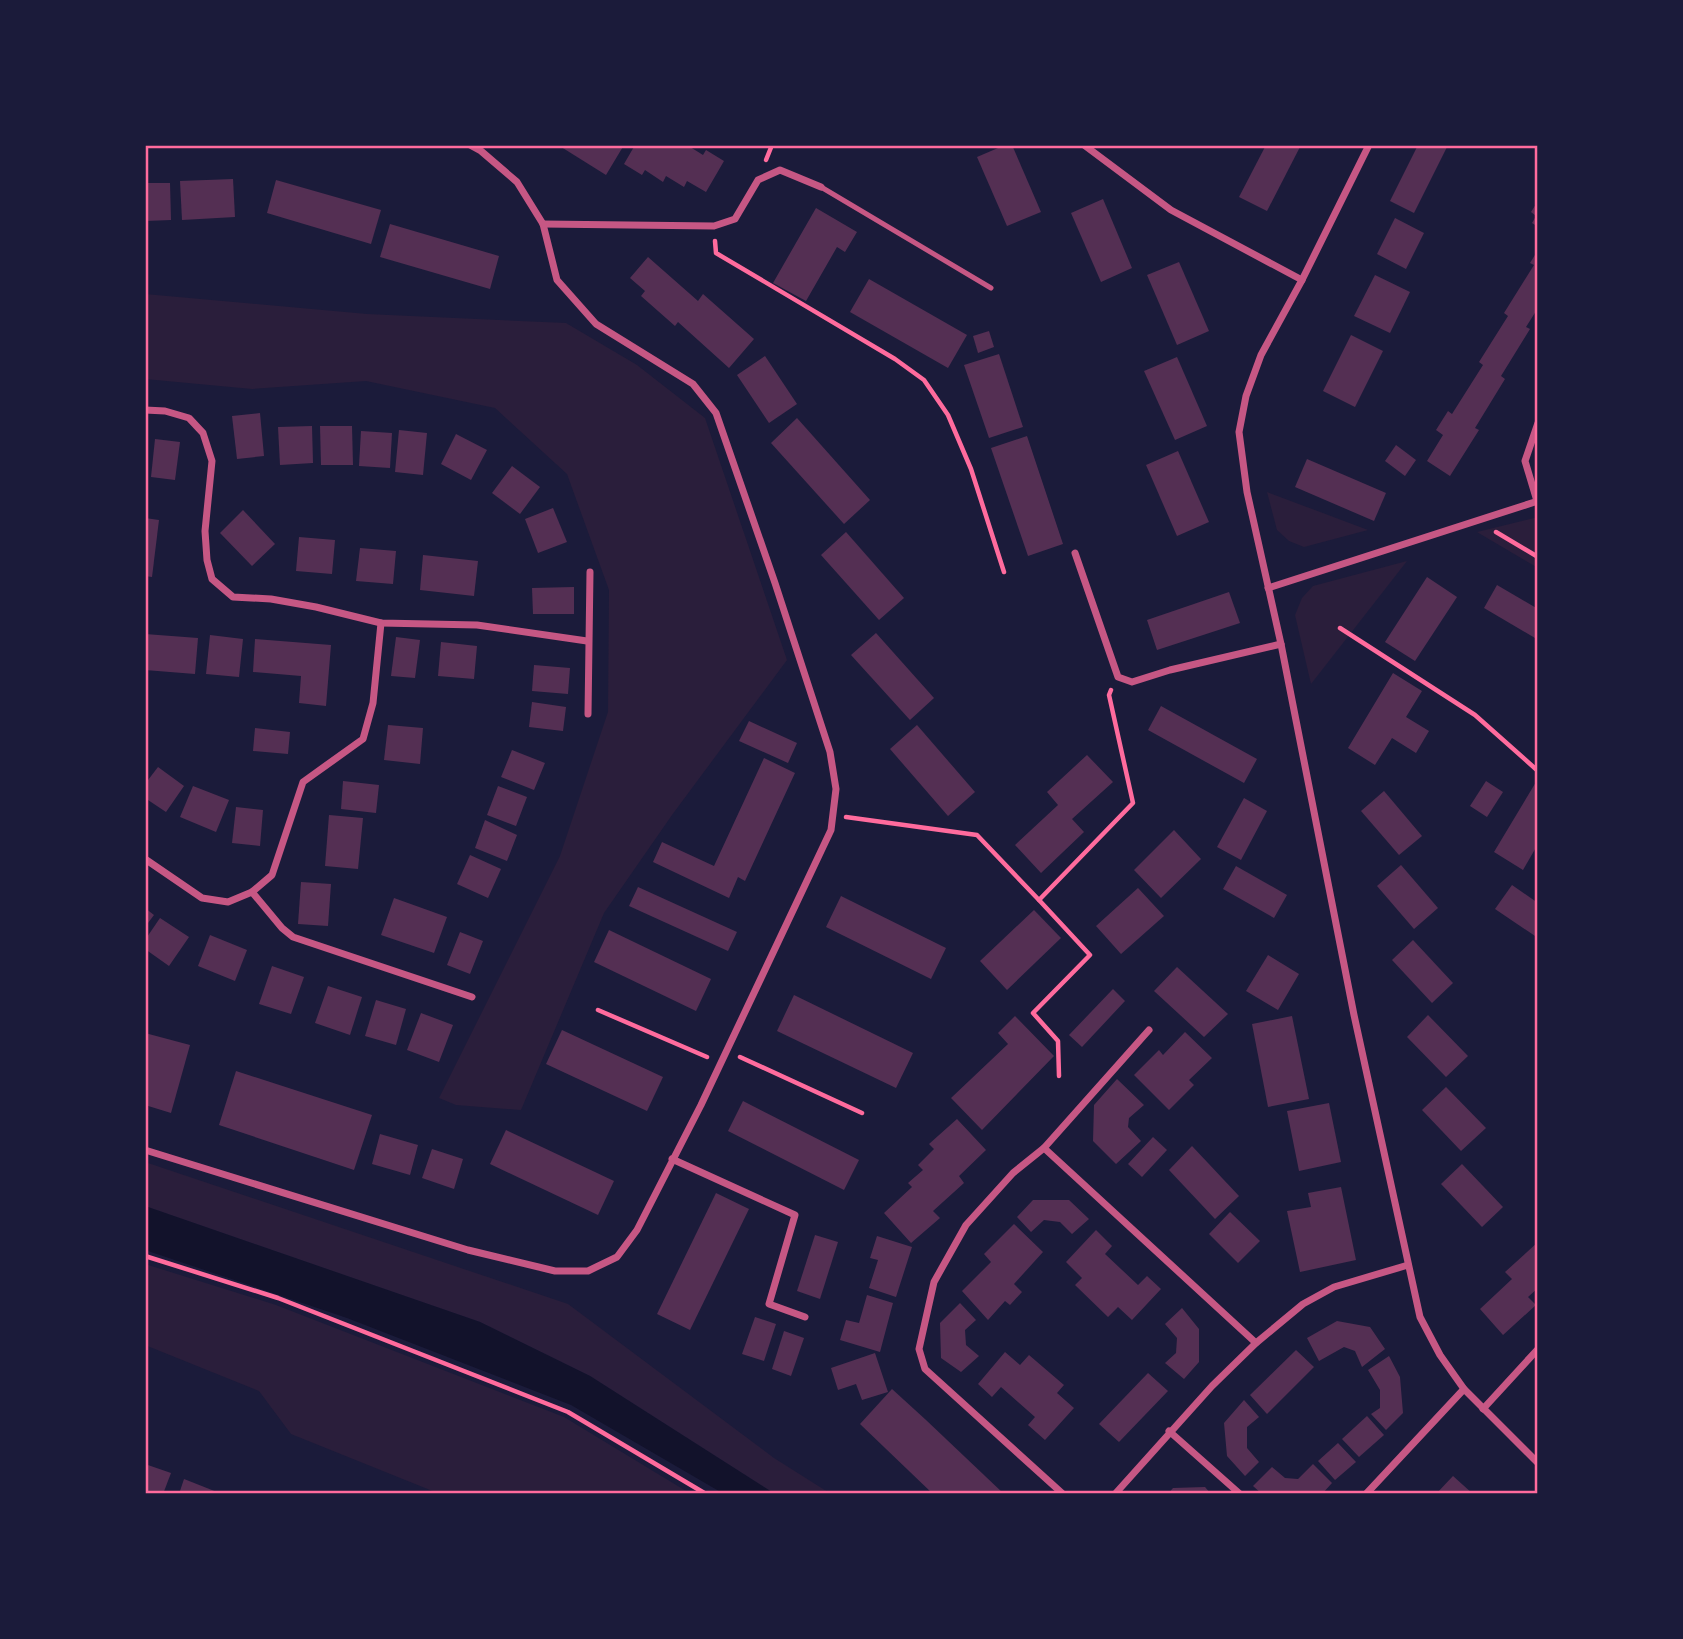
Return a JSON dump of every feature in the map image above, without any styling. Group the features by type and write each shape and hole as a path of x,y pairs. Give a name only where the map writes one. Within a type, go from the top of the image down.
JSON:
{"street":[{"path":"145,1150 468,1250 555,1270 588,1271 617,1257 637,1230 831,830 836,789 830,752 716,413 693,384 596,324 557,280 543,224 517,182 470,145"},
{"path":"1084,145 1171,210 1302,281"},
{"path":"1369,145 1302,281 1261,355 1246,396 1239,432 1247,492 1281,643 1354,1014 1420,1317 1440,1355 1464,1389 1538,1463"},
{"path":"543,224 714,226 736,219 758,180 780,170 821,187"},
{"path":"145,410 165,411 189,418 203,433 212,461 205,531 207,560 212,579 233,597 271,599 381,623 477,625 587,642"},
{"path":"1268,589 1537,501 1525,461 1538,423"},
{"path":"1075,553 1118,677 1132,682 1281,643"},
{"path":"588,714 590,572"},
{"path":"145,859 202,898 228,902 252,892 272,875 303,782 363,738 373,703 381,623"},
{"path":"252,892 293,937 472,997"},
{"path":"1063,1494 925,1369 919,1349 934,1282 966,1226 1013,1173 1044,1148 1149,1030"},
{"path":"1044,1148 1256,1343"},
{"path":"672,1159 795,1215 769,1304 805,1317"},
{"path":"1115,1494 1170,1431 1256,1343 1303,1304 1334,1287 1408,1265"},
{"path":"1483,1409 1538,1349"},
{"path":"1366,1494 1464,1389"},
{"path":"1170,1431 1240,1494"}],"lane":[{"path":"821,187 991,288"}],"path":[{"path":"714,226 716,253 895,359 924,380 948,415 971,469 1004,572"},
{"path":"1477,520 1538,557"},
{"path":"1340,628 1475,715 1538,771"},
{"path":"1039,900 1133,803 1109,695 1118,677"},
{"path":"833,815 977,835 1090,956 1033,1013 1058,1041 1059,1076"},
{"path":"597,1010 720,1063"},
{"path":"726,1050 862,1113"},
{"path":"145,1256 278,1298 568,1412 706,1494"}],"shaded area":[{"path":"145,294 367,314 566,323 637,365 705,418 787,660 672,815 604,913 521,1110 456,1105 439,1098 560,856 608,712 609,590 567,474 495,408 366,381 252,389 145,379"},
{"path":"1267,492 1368,530 1304,547 1289,541 1277,530"},
{"path":"1538,517 1538,568 1477,532"},
{"path":"1407,561 1311,684 1295,615 1302,598 1313,586"},
{"path":"145,1162 568,1304 774,1458 831,1494 775,1494 590,1376 480,1322 145,1206"},
{"path":"145,1206 480,1322 590,1376 775,1494 724,1494 571,1405 347,1318 145,1250"},
{"path":"145,1264 276,1305 564,1417 691,1494 440,1494 291,1434 259,1391 145,1345"}],"building":[{"path":"558,145 624,145 606,175"},
{"path":"635,145 678,145 683,148 687,145 703,155 706,150 724,161 706,192 687,181 684,187 666,176 663,182 645,170 642,175 624,164"},
{"path":"1005,145 1012,145 1041,212 1007,226 977,157"},
{"path":"1266,145 1301,145 1267,211 1239,197"},
{"path":"1418,145 1448,145 1414,213 1390,201"},
{"path":"233,179 235,217 182,220 180,181"},
{"path":"276,180 381,210 371,244 267,213"},
{"path":"145,183 170,183 171,220 145,221"},
{"path":"1103,199 1132,268 1101,282 1071,213"},
{"path":"1538,201 1538,227 1532,223 1536,216 1531,212"},
{"path":"816,208 857,232 845,252 837,247 806,301 773,283"},
{"path":"1395,218 1424,233 1406,269 1377,254"},
{"path":"390,224 499,256 490,289 380,257"},
{"path":"1538,250 1538,308 1526,327 1530,329 1501,376 1505,379 1475,428 1479,430 1450,476 1427,461 1443,435 1436,430 1448,411 1452,414 1483,365 1479,362 1508,316 1504,313 1534,265 1530,263"},
{"path":"648,257 698,301 703,294 754,339 729,368 678,322 675,326 641,296 645,291 630,278"},
{"path":"1179,262 1209,331 1177,345 1147,275"},
{"path":"1375,275 1410,292 1390,333 1354,316"},
{"path":"869,279 967,335 948,368 850,312"},
{"path":"989,331 994,347 978,353 973,336"},
{"path":"1351,335 1383,351 1355,407 1323,391"},
{"path":"999,354 1023,427 989,438 964,365"},
{"path":"765,356 797,404 769,423 737,375"},
{"path":"1177,357 1207,426 1175,440 1144,371"},
{"path":"260,413 264,456 237,459 232,416"},
{"path":"797,418 870,500 844,524 771,443"},
{"path":"312,426 313,463 280,465 278,427"},
{"path":"320,426 352,426 353,465 321,465"},
{"path":"399,430 427,433 423,475 395,472"},
{"path":"361,431 392,433 390,468 359,466"},
{"path":"456,434 487,450 471,480 441,464"},
{"path":"1027,436 1063,544 1028,556 991,448"},
{"path":"155,439 180,442 175,480 151,477"},
{"path":"1396,445 1416,460 1405,476 1385,461"},
{"path":"1178,451 1209,522 1177,536 1146,465"},
{"path":"1307,459 1386,493 1374,521 1295,487"},
{"path":"512,466 540,487 520,514 492,493"},
{"path":"553,508 567,542 538,553 525,519"},
{"path":"243,510 275,544 252,566 220,533"},
{"path":"145,518 159,520 152,577 145,576"},
{"path":"846,532 904,598 879,620 821,555"},
{"path":"299,537 335,540 332,574 296,571"},
{"path":"360,548 396,551 393,584 356,581"},
{"path":"423,555 478,561 474,596 420,590"},
{"path":"1427,577 1457,597 1415,661 1385,642"},
{"path":"1497,585 1538,609 1538,633 1535,638 1484,608"},
{"path":"574,587 574,614 533,614 532,588"},
{"path":"1229,592 1240,623 1157,650 1147,620"},
{"path":"876,633 934,698 910,720 851,655"},
{"path":"145,634 198,638 195,674 145,670"},
{"path":"210,635 243,639 239,677 206,674"},
{"path":"396,637 420,640 415,678 391,676"},
{"path":"255,639 331,645 326,706 299,703 301,676 253,672"},
{"path":"441,642 477,646 474,679 438,676"},
{"path":"534,665 570,668 568,694 532,691"},
{"path":"1393,673 1422,691 1406,717 1429,731 1416,753 1392,738 1375,765 1348,748"},
{"path":"532,702 566,707 563,731 529,727"},
{"path":"1161,706 1257,759 1244,783 1148,730"},
{"path":"749,721 797,743 788,763 739,741"},
{"path":"388,725 423,728 420,764 384,760"},
{"path":"917,725 975,792 948,816 890,749"},
{"path":"255,728 290,732 288,754 253,751"},
{"path":"512,750 545,763 534,790 501,777"},
{"path":"1087,755 1113,782 1072,819 1084,832 1041,873 1015,845 1058,805 1047,792"},
{"path":"764,758 795,773 745,881 738,877 729,898 653,862 662,842 714,866"},
{"path":"158,767 184,786 166,812 145,798 145,784"},
{"path":"343,781 379,785 376,813 341,809"},
{"path":"1486,781 1503,792 1487,817 1470,806"},
{"path":"1536,782 1538,844 1523,870 1494,852"},
{"path":"193,786 229,800 216,832 180,817"},
{"path":"498,786 527,797 516,826 487,815"},
{"path":"1384,791 1422,836 1399,855 1361,811"},
{"path":"1244,798 1267,811 1241,860 1217,847"},
{"path":"236,807 263,810 260,846 232,843"},
{"path":"329,815 363,818 358,869 325,866"},
{"path":"485,820 517,835 507,861 475,848"},
{"path":"1174,830 1201,859 1161,898 1134,870"},
{"path":"470,855 501,869 488,898 457,884"},
{"path":"1401,865 1438,908 1414,929 1377,886"},
{"path":"1236,866 1287,895 1274,918 1223,889"},
{"path":"301,882 331,884 328,926 298,924"},
{"path":"1512,885 1538,903 1538,938 1495,909"},
{"path":"638,887 737,932 728,951 629,906"},
{"path":"1138,888 1164,916 1121,954 1096,926"},
{"path":"841,896 946,948 931,979 826,927"},
{"path":"394,898 447,917 434,953 381,935"},
{"path":"145,908 154,915 145,927"},
{"path":"1034,910 1061,938 1007,990 980,961"},
{"path":"160,918 189,937 169,966 145,949 145,940"},
{"path":"609,930 711,979 696,1011 594,962"},
{"path":"460,932 483,941 470,974 447,965"},
{"path":"210,935 247,950 235,981 198,966"},
{"path":"1413,940 1453,983 1432,1003 1392,960"},
{"path":"1268,955 1299,974 1278,1010 1246,991"},
{"path":"272,966 304,977 291,1014 259,1004"},
{"path":"1177,967 1228,1014 1204,1037 1154,991"},
{"path":"328,986 362,997 350,1035 315,1023"},
{"path":"1113,989 1125,1001 1082,1047 1069,1035"},
{"path":"794,995 913,1053 896,1088 777,1031"},
{"path":"376,1000 406,1009 396,1045 365,1036"},
{"path":"421,1013 453,1025 439,1062 407,1050"},
{"path":"1428,1015 1468,1056 1446,1077 1407,1037"},
{"path":"1015,1016 1054,1056 982,1130 951,1098 1008,1044 998,1033"},
{"path":"1292,1016 1309,1099 1268,1107 1252,1024"},
{"path":"562,1030 663,1077 647,1111 546,1064"},
{"path":"1185,1032 1212,1058 1189,1080 1194,1085 1169,1110 1134,1075 1159,1050 1163,1055"},
{"path":"145,1033 190,1045 171,1113 145,1105"},
{"path":"236,1071 372,1115 354,1170 219,1125"},
{"path":"1117,1079 1144,1105 1129,1118 1128,1127 1141,1141 1116,1164 1093,1141 1094,1105"},
{"path":"1446,1087 1486,1128 1461,1151 1422,1110"},
{"path":"743,1101 859,1160 844,1190 728,1131"},
{"path":"1329,1103 1341,1162 1299,1171 1287,1111"},
{"path":"957,1119 986,1150 959,1176 964,1183 933,1211 940,1218 911,1243 884,1213 912,1187 908,1183 923,1170 918,1165 934,1149 929,1144"},
{"path":"506,1130 614,1181 598,1215 490,1164"},
{"path":"380,1134 418,1145 410,1175 372,1164"},
{"path":"1153,1137 1167,1150 1142,1177 1128,1164"},
{"path":"1192,1146 1239,1196 1215,1219 1169,1170"},
{"path":"432,1149 463,1159 454,1189 422,1178"},
{"path":"1462,1164 1503,1207 1482,1227 1441,1184"},
{"path":"1341,1187 1356,1260 1300,1272 1287,1211 1311,1207 1308,1193"},
{"path":"716,1193 749,1209 690,1330 657,1314"},
{"path":"1033,1200 1069,1200 1089,1219 1072,1234 1060,1222 1044,1220 1031,1232 1017,1217"},
{"path":"1230,1212 1260,1241 1238,1263 1209,1234"},
{"path":"1014,1224 1043,1252 1014,1284 1022,1292 1010,1305 1005,1301 988,1320 962,1291 991,1262 984,1254"},
{"path":"1096,1230 1112,1246 1105,1254 1138,1285 1147,1276 1161,1289 1132,1320 1118,1307 1108,1317 1075,1285 1082,1278 1066,1262"},
{"path":"815,1235 838,1242 820,1299 797,1291"},
{"path":"877,1236 912,1247 896,1297 869,1288 878,1260 870,1258"},
{"path":"1538,1242 1538,1288 1528,1297 1536,1305 1503,1335 1480,1309 1512,1279 1505,1272"},
{"path":"867,1295 893,1303 880,1352 840,1340 846,1320 859,1323"},
{"path":"960,1303 976,1320 965,1330 966,1345 979,1356 961,1372 941,1358 940,1323"},
{"path":"1182,1308 1199,1329 1199,1362 1184,1379 1165,1363 1176,1353 1177,1338 1165,1324"},
{"path":"755,1317 776,1324 764,1361 742,1354"},
{"path":"1337,1321 1370,1327 1385,1349 1362,1367 1355,1351 1344,1347 1319,1361 1307,1338"},
{"path":"784,1331 804,1338 791,1376 772,1369"},
{"path":"1296,1350 1314,1367 1267,1414 1250,1395"},
{"path":"1005,1352 1020,1365 1029,1355 1064,1385 1057,1393 1074,1408 1045,1440 1028,1425 1035,1417 1001,1387 992,1397 978,1384"},
{"path":"875,1353 888,1392 862,1400 856,1384 838,1390 831,1368"},
{"path":"1389,1356 1400,1377 1403,1413 1386,1430 1371,1414 1380,1408 1380,1390 1368,1370"},
{"path":"1148,1373 1168,1391 1119,1442 1099,1424"},
{"path":"892,1389 1004,1494 933,1494 860,1424"},
{"path":"1244,1400 1259,1417 1247,1427 1247,1448 1259,1462 1245,1476 1227,1456 1224,1423"},
{"path":"1367,1416 1384,1435 1359,1457 1342,1439"},
{"path":"1338,1443 1356,1462 1335,1480 1318,1461"},
{"path":"145,1464 171,1473 163,1494 145,1492"},
{"path":"1313,1464 1332,1483 1322,1494 1262,1494 1253,1486 1272,1467 1285,1478 1298,1479"},
{"path":"1453,1476 1473,1494 1436,1494"},
{"path":"184,1479 222,1494 179,1494"},
{"path":"1205,1487 1211,1494 1168,1494 1173,1488"}]}
